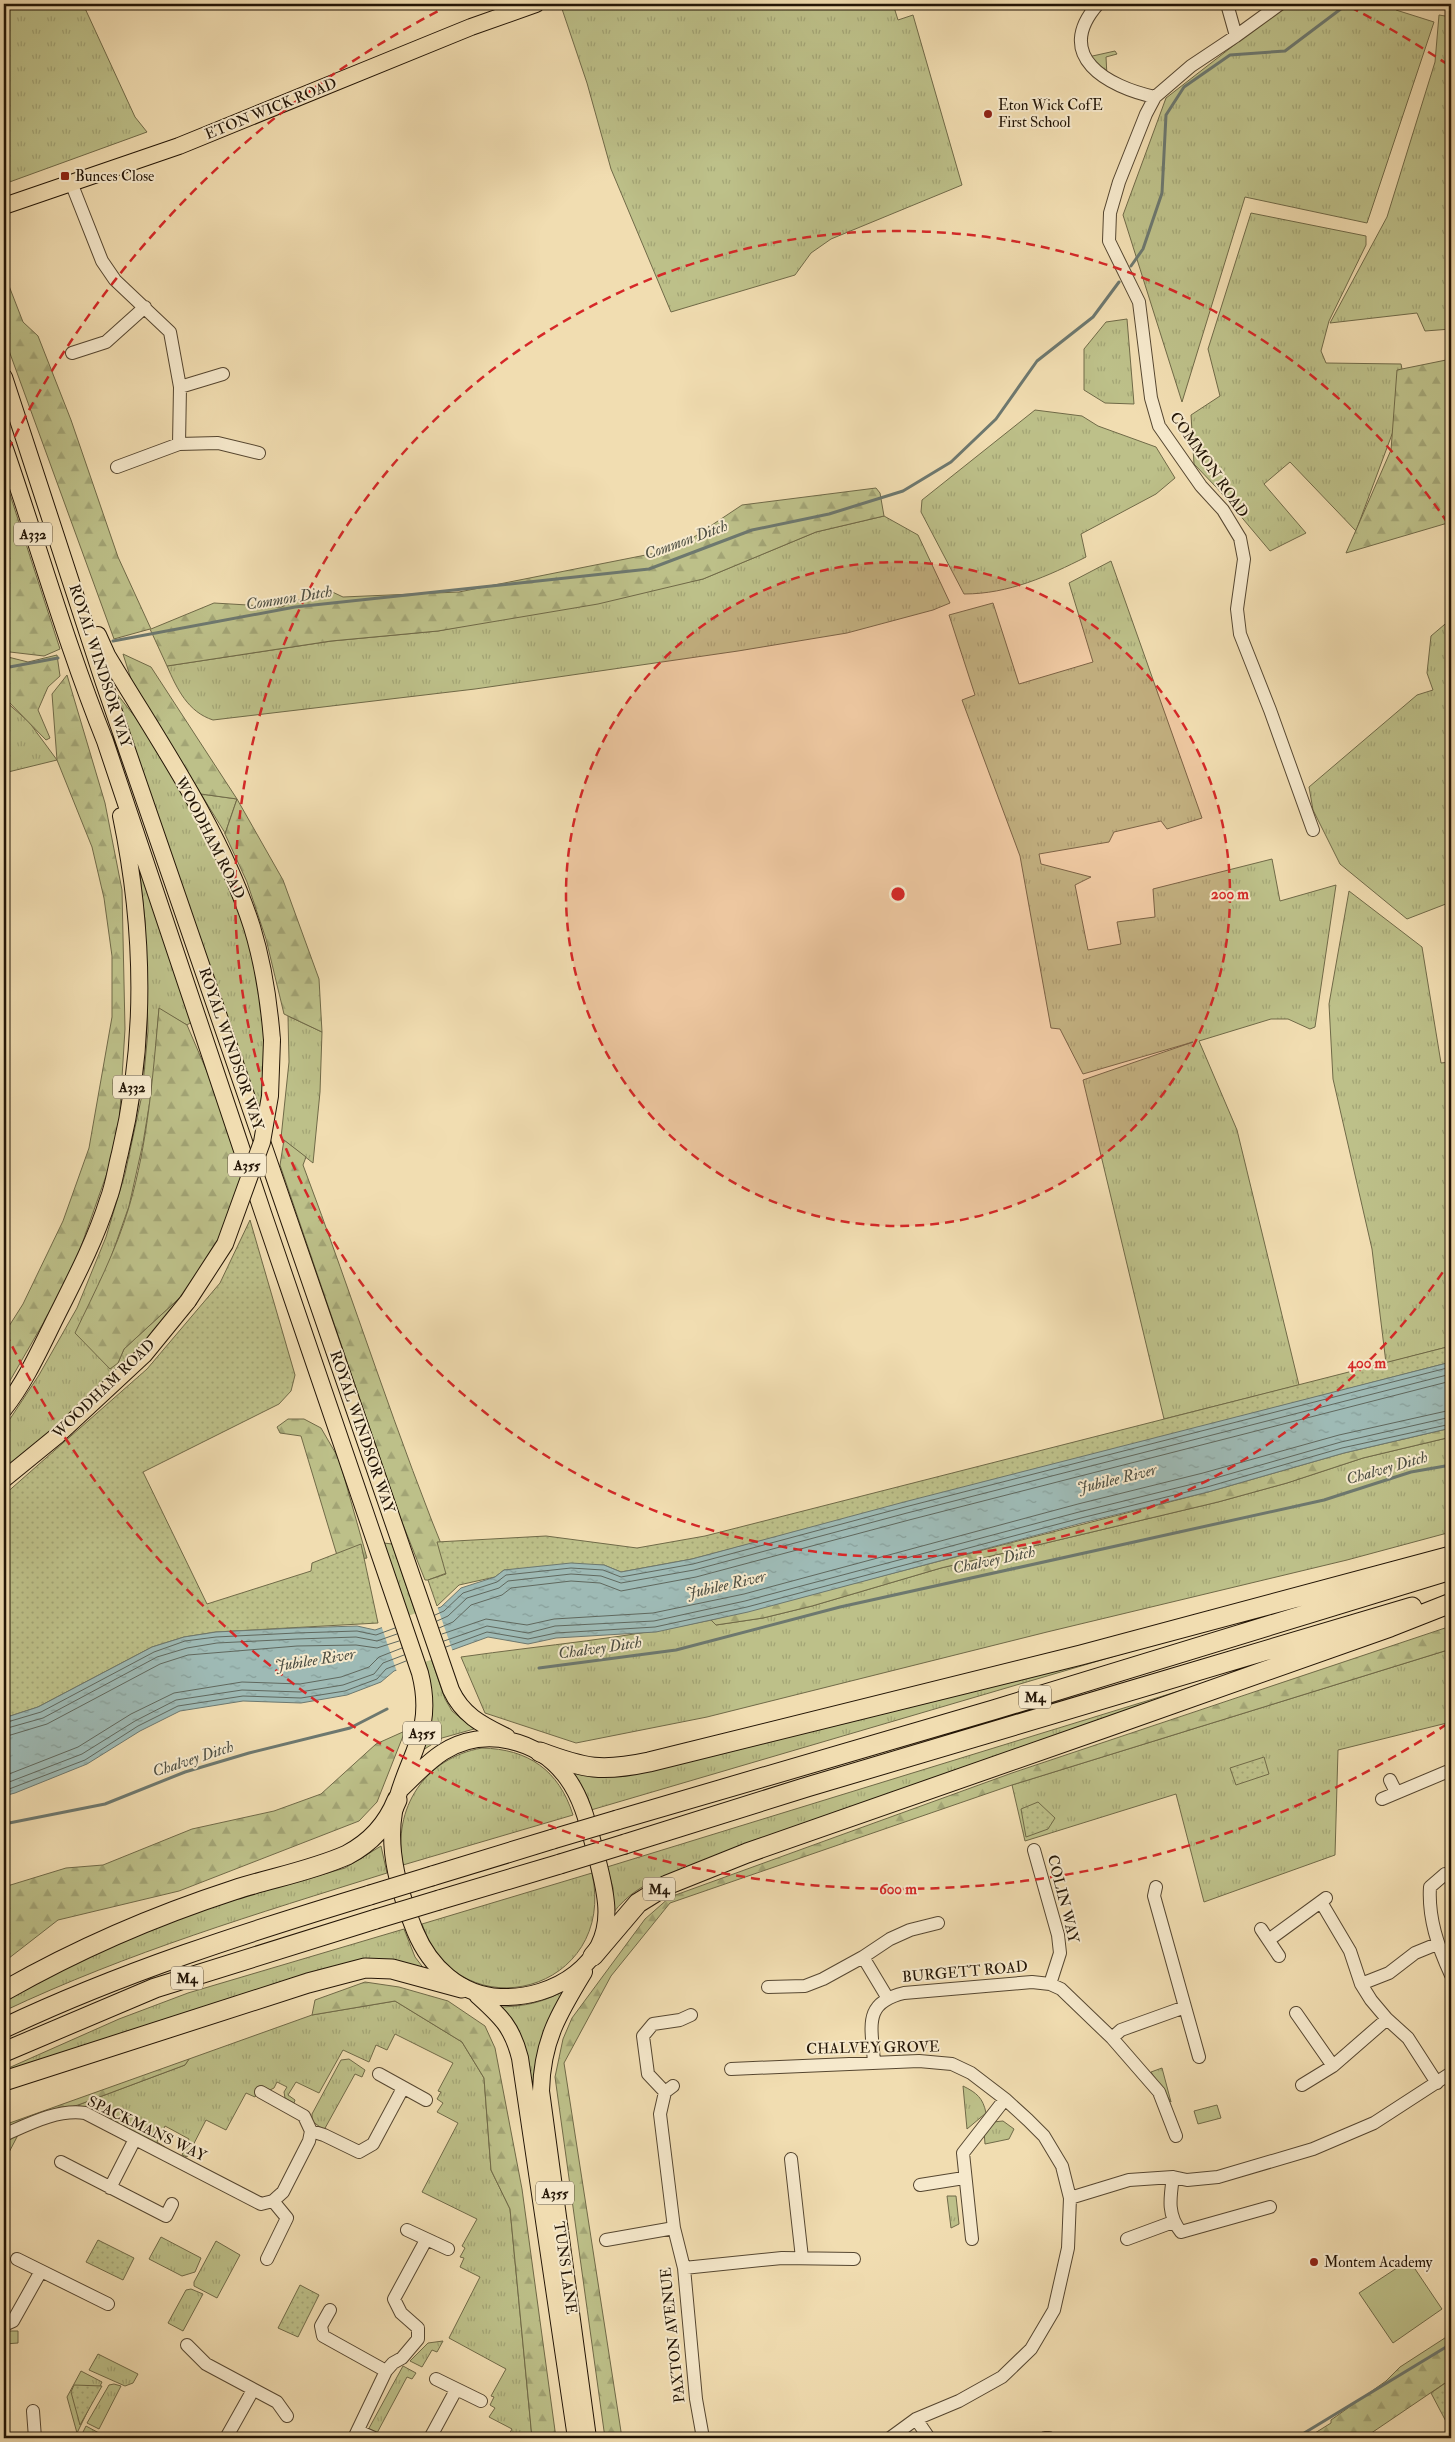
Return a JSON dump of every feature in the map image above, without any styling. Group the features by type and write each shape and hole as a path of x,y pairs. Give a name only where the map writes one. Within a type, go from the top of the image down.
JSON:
{"highway":[{"name":"M4","path":"540,1752 564,1762 596,1769 622,1768 1081,1655 1451,1556"},
{"name":"M4","path":"4,2028 147,1967 250,1932 617,1820 1002,1707 1451,1570"},
{"name":"M4","path":"4,2052 156,1988 807,1787 1451,1595"},
{"name":"M4","path":"592,1958 638,1903 667,1885 747,1853 1390,1627 1451,1603"},
{"path":"4,1991 51,1965 141,1924 232,1891 346,1855 360,1848 377,1833 389,1816 398,1795"},
{"path":"4,2081 278,1992 341,1973 365,1968 399,1970 469,1991"}],"main road":[{"name":"ETON WICK ROAD","path":"4,206 179,146 471,27 536,4"},
{"name":"ROYAL WINDSOR WAY","path":"4,377 40,487 86,614 104,683 444,1670 455,1698 464,1711 480,1723 522,1744"},
{"name":"ROYAL WINDSOR WAY","path":"4,446 62,623 105,741 420,1673 424,1700 422,1729 398,1795"},
{"name":"WOODHAM ROAD","path":"4,1479 58,1435 144,1354 188,1301 225,1244 262,1142 270,1096 272,1040 264,981 252,928 233,878 179,775 107,655 86,614"},
{"name":"A332","path":"4,1409 19,1390 79,1273 109,1199 126,1127 136,1062 139,989 138,919 128,848 105,741"},
{"path":"398,1795 434,1758 461,1743 493,1738 522,1744"},
{"name":"TUNS LANE","path":"522,1744 540,1752 568,1778 587,1821 606,1904 604,1925 592,1958 550,2031 545,2050 542,2091 588,2438"},
{"name":"TUNS LANE","path":"398,1795 392,1826 392,1851 395,1868 415,1932 429,1956 502,2017 511,2029 520,2058 576,2438"},
{"path":"469,1991 509,1997 537,1994 573,1976 592,1958"}],"street":[{"path":"1098,4 1086,19 1080,39 1094,71 1134,93 1155,97"},
{"path":"1227,4 1236,36"},
{"name":"COMMON ROAD","path":"1280,4 1190,66 1155,97 1146,114 1119,182 1110,213 1109,241 1139,302 1151,398 1159,426 1201,486 1223,510 1240,538 1244,559 1237,609 1240,634 1270,710 1313,830"},
{"path":"72,184 102,261 115,280 146,307 170,332 180,387 179,444"},
{"path":"72,354 106,342 146,307"},
{"path":"180,387 223,374"},
{"path":"116,467 179,444 218,443 258,453"},
{"path":"1382,1799 1451,1770"},
{"path":"1390,1780 1396,1792"},
{"name":"COLIN WAY","path":"1034,1850 1058,1935 1060,1953 1050,1984"},
{"path":"1445,1874 1430,1887 1428,1906 1438,1944 1451,1975"},
{"path":"1156,1887 1154,1896 1199,2056"},
{"path":"1270,1939 1323,1900 1350,1951 1361,1984 1387,2019 1408,2038 1437,2083"},
{"path":"768,1987 782,1980 805,1986 823,1979 863,1958 890,1939 911,1935 938,1923"},
{"path":"1261,1929 1270,1939 1279,1956"},
{"path":"1361,1984 1389,1973 1415,1953 1438,1944"},
{"path":"863,1958 887,1997"},
{"name":"BURGETT ROAD","path":"874,2063 872,2023 875,2008 887,1997 904,1992 1032,1982 1050,1984"},
{"path":"1050,1984 1060,1989 1112,2038 1159,2092 1178,2121 1176,2136"},
{"path":"1112,2038 1121,2030 1185,2007"},
{"path":"1304,2018 1333,2066"},
{"path":"1302,2085 1333,2066 1387,2019"},
{"name":"PAXTON AVENUE","path":"684,2021 653,2024 643,2036 648,2074 669,2089 660,2114 674,2228 684,2268 696,2399 703,2438"},
{"name":"CHALVEY GROVE","path":"731,2068 919,2061 952,2064 971,2073 1005,2099 1044,2136 1062,2166 1070,2198 1068,2248 1054,2310 1032,2349 1002,2376 966,2398 916,2419 890,2438"},
{"path":"1070,2198 1129,2180 1173,2177 1187,2180 1218,2177 1313,2149 1374,2123 1451,2073"},
{"path":"379,2074 426,2100"},
{"path":"311,2131 324,2134 360,2152 373,2144 403,2088"},
{"path":"262,2092 304,2116 311,2131 309,2141 283,2192 273,2201 287,2218 268,2259"},
{"path":"972,2239 964,2178 963,2152 1005,2099"},
{"name":"SPACKMANS WAY","path":"4,2135 46,2118 70,2111 85,2113 261,2204 273,2201"},
{"path":"110,2188 135,2139"},
{"path":"791,2159 802,2258"},
{"path":"61,2162 166,2216 172,2204"},
{"path":"1173,2177 1169,2203 1173,2222 1181,2232 1270,2207"},
{"path":"920,2185 964,2178"},
{"path":"1127,2239 1173,2222"},
{"path":"606,2240 674,2228"},
{"path":"408,2230 448,2249"},
{"path":"374,2438 356,2434 386,2371 393,2362 402,2358 418,2339 418,2328 401,2314 394,2299 426,2240"},
{"path":"684,2268 802,2258 854,2259"},
{"path":"17,2259 108,2304"},
{"path":"4,2325 13,2321 41,2271"},
{"path":"330,2310 320,2326 323,2336 386,2371"},
{"path":"187,2345 206,2364 277,2402 287,2416"},
{"path":"436,2379 481,2401"},
{"path":"226,2438 253,2390"},
{"path":"430,2438 456,2390"},
{"path":"33,2410 35,2438"},
{"path":"916,2419 929,2438"}],"green space":[{"path":"4,4 83,4 135,117 147,132 4,184"},
{"path":"567,4 893,4 898,20 913,15 962,185 831,239 811,253 795,275 671,312 611,169 587,83 561,6"},
{"path":"1287,4 1391,4 1396,10 1434,22 1367,223 1245,197 1182,402 1123,215 1166,98"},
{"path":"1439,15 1451,17 1451,329 1425,331 1417,313 1330,323 1387,217 1435,62"},
{"path":"1115,51 1117,54 1106,57 1107,76 1088,57"},
{"path":"1251,213 1366,236 1366,245 1329,321 1321,351 1326,363 1401,364 1407,394 1356,531 1290,462 1264,484 1306,533 1270,551 1217,488 1194,464 1191,415 1220,396 1208,349"},
{"path":"4,273 23,322 38,336 71,420 118,557 151,629 214,603 281,607 326,589 343,597 459,592 676,549 742,505 876,488 880,493 884,516 816,532 703,579 598,604 438,631 331,641 167,666 150,629 114,639 4,337"},
{"path":"1127,319 1134,404 1105,403 1084,390 1084,349 1106,322"},
{"path":"1451,359 1451,522 1346,553 1391,450 1397,370"},
{"path":"1035,410 1082,416 1098,426 1156,447 1175,478 1156,494 1081,534 1086,557 1028,583 997,591 964,594 921,512 922,500"},
{"path":"4,476 60,649 44,656 10,652 4,648"},
{"path":"884,516 918,535 950,603 933,610 847,633 738,651 475,689 213,720 197,711 184,699 167,666 332,641 438,631 703,579 816,532"},
{"path":"1111,561 1202,818 1167,829 1161,821 1114,832 1109,842 1039,854 1041,864 1091,877 1075,885 1088,950 1121,944 1117,922 1155,917 1153,889 1272,859 1280,901 1336,885 1315,1027 1310,1029 1288,1019 1271,1019 1199,1041 1237,1130 1299,1385 1164,1419 1083,1080 1193,1042 1083,1074 1060,1029 1051,1028 1020,856 962,700 975,695 949,615 993,603 1019,684 1093,662 1069,583"},
{"path":"1451,619 1451,902 1407,919 1340,864 1313,810 1309,787 1417,695 1433,690 1427,673 1431,636"},
{"path":"123,654 151,667 237,799 201,794 131,679"},
{"path":"57,655 60,676 48,687 38,710 50,738 46,740 4,697 4,656 28,662"},
{"path":"67,675 105,803 122,890 125,1029 118,1142 71,1275 4,1391 4,1334 23,1304 63,1221 89,1148 112,1017 112,956 104,898 92,847 57,760 52,694"},
{"path":"114,690 142,726 179,785 237,895 266,1001 263,1114 246,1077"},
{"path":"4,700 29,722 57,760 4,773"},
{"path":"201,794 237,799 225,834 225,833"},
{"path":"237,799 283,880 319,979 322,1032 284,1014 266,939 247,882 225,834"},
{"path":"138,856 193,1021 187,1025 159,1009 153,1082 143,1143 129,1206 109,1263 118,1363 124,1349 199,1280 138,1355 4,1472 4,1428 39,1375 77,1308 106,1237 125,1174 142,1095 148,1031 145,921"},
{"path":"1349,891 1422,947 1441,1063 1451,1062 1451,1346 1386,1363 1372,1249 1333,1079 1329,1004"},
{"path":"159,1008 187,1025 211,1081 245,1178 219,1244 199,1280 124,1349 118,1363 110,1369 75,1333 105,1271 129,1207 141,1158 149,1108"},
{"path":"288,1016 322,1032 320,1092 313,1163 281,1138 289,1062"},
{"path":"284,1140 306,1157 303,1165 394,1420 452,1571 428,1580 425,1580 400,1517 280,1165"},
{"path":"250,1220 295,1375 291,1391 279,1404 143,1472 207,1604 311,1571 312,1563 361,1544 378,1623 216,1632 184,1637 152,1647 38,1707 4,1718 4,1495 147,1369 220,1283"},
{"path":"1451,1346 1451,1362 692,1559 621,1572 604,1565 504,1570 495,1577 459,1585 437,1606 428,1580 446,1574 437,1542 546,1536 637,1548 705,1536"},
{"path":"288,1419 304,1419 321,1428 339,1459 367,1558 339,1562 301,1436 280,1433 277,1427"},
{"path":"1451,1428 1451,1437 1363,1458 1287,1483 1218,1502 941,1568 812,1606 763,1618 716,1625 711,1620 1208,1492 1344,1453"},
{"path":"1451,1437 1451,1532 1347,1560 1047,1632 707,1717 576,1743 485,1713 461,1657 618,1636 711,1620 716,1625 763,1618 812,1606 941,1568 1218,1502 1287,1483 1363,1458"},
{"path":"384,1543 392,1544 445,1699 452,1711 474,1729 442,1738 423,1750 427,1734 382,1547"},
{"path":"1451,1626 1451,1649 1012,1785 670,1903 611,1976 564,2063 622,2438 605,2438 555,2077 563,2039 572,2018 645,1919 670,1897 1012,1773"},
{"path":"1173,1639 591,1810 588,1798 573,1771"},
{"path":"1451,1649 1451,1722 1338,1750 1335,1855 1204,1902 1176,1794 1025,1841 1012,1785"},
{"path":"1205,1683 664,1876 636,1891 613,1913 613,1888 607,1867"},
{"path":"405,1731 377,1802 359,1821 179,1891 58,1920 4,1962 4,1887 66,1868 103,1865 192,1829 274,1811 321,1794 376,1744"},
{"path":"482,1748 499,1749 514,1753 540,1765 559,1786 567,1799 573,1815 403,1865 401,1844 403,1824 408,1806 417,1789 429,1774 444,1762"},
{"path":"1264,1757 1269,1774 1236,1785 1230,1768"},
{"path":"1038,1802 1055,1818 1048,1829 1026,1837 1021,1809"},
{"path":"381,1846 387,1873 193,1935 98,1970 4,2011 4,1997 125,1937 236,1899 345,1868"},
{"path":"592,1873 594,1914 582,1947 559,1970 531,1984 499,1988 468,1979 441,1958 422,1924"},
{"path":"404,1929 415,1957 425,1970 339,1967 4,2070 119,2019 188,1993"},
{"path":"365,1982 399,1987 448,2001 485,2026 495,2048 522,2189 556,2438 532,2438 510,2209 491,2170 484,2078 462,2042 395,2001 312,2015 315,2000"},
{"path":"561,1992 563,1994 538,2089 530,2089 520,2035 516,2025 502,2007 533,2003"},
{"path":"395,2001 462,2042 484,2078 491,2170 510,2209 532,2438 507,2438 512,2429 489,2417 495,2408 490,2405 494,2397 491,2396 506,2369 449,2338 480,2277 460,2267 464,2258 460,2257 465,2248 462,2246 477,2219 422,2192 458,2123 437,2112 443,2103 437,2099 441,2092 438,2091 453,2063 395,2034 387,2050 376,2045 369,2062 343,2050 319,2093 296,2082 288,2095 295,2100 294,2103 285,2098 284,2092 287,2087 277,2082 274,2088 270,2090 262,2086 255,2097 246,2093 226,2130 206,2120 187,2157 182,2155 189,2139 165,2126 157,2142 165,2147 163,2150 78,2105 185,2065 189,2059 312,2015"},
{"path":"189,2059 185,2065 78,2105 38,2116 4,2130 4,2125"},
{"path":"349,2059 365,2070 362,2077 355,2074 324,2130 312,2121 312,2114 341,2060"},
{"path":"1162,2068 1171,2102 1151,2072"},
{"path":"963,2086 979,2096 986,2113 967,2129"},
{"path":"1217,2105 1221,2118 1198,2124 1194,2111"},
{"path":"1003,2121 1014,2129 1009,2139 985,2144 984,2131 993,2122"},
{"path":"18,2135 4,2162 4,2141"},
{"path":"947,2196 956,2196 959,2224 951,2228"},
{"path":"161,2237 201,2258 195,2272 182,2276 149,2259"},
{"path":"98,2240 134,2258 123,2280 86,2262"},
{"path":"216,2241 240,2255 217,2298 194,2286 194,2282"},
{"path":"1409,2260 1442,2309 1393,2343 1359,2293"},
{"path":"300,2285 319,2295 298,2337 278,2328"},
{"path":"191,2289 203,2294 183,2331 168,2323 186,2290"},
{"path":"5,2331 18,2331 18,2343 5,2344"},
{"path":"1451,2334 1451,2379 1364,2438 1307,2438 1331,2423 1331,2420 1386,2381 1400,2367"},
{"path":"443,2341 437,2352 432,2350 422,2367 410,2361 428,2343"},
{"path":"98,2354 138,2374 133,2383 125,2386 89,2370"},
{"path":"403,2366 416,2373 412,2379 407,2377 377,2433 368,2430"},
{"path":"81,2371 102,2382 77,2433 67,2397"},
{"path":"1451,2379 1451,2431 1431,2393"},
{"path":"74,2385 102,2386 80,2425 71,2392"},
{"path":"109,2385 121,2386 99,2429 87,2423"},
{"path":"86,2426 99,2433 97,2438 80,2438"}],"water":[{"name":"Jubilee River","path":"1451,1362 1451,1428 1344,1453 1208,1492 1082,1523 748,1612 656,1632 556,1638 528,1644 488,1637 394,1671 381,1682 347,1695 301,1703 243,1701 180,1711 140,1731 87,1764 4,1796 4,1718 38,1707 152,1647 184,1637 216,1632 296,1628 357,1626 375,1630 441,1607 461,1588 495,1577 504,1570 571,1563 604,1565 621,1572 692,1559 904,1502"}],"pier":[{"path":"437,1606 453,1652 397,1672 381,1625"}],"waterway":[{"name":"Common Ditch","path":"1131,266 1143,249 1162,193 1166,115 1184,87 1230,55 1285,51 1346,5 1352,4"},
{"name":"Common Ditch","path":"113,641 295,607 649,569 752,530 829,514 903,491 951,462 996,419 1037,361 1093,317 1119,282"},
{"name":"Common Ditch","path":"4,668 58,658"},
{"name":"Chalvey Ditch","path":"539,1668 676,1650 840,1607 1324,1500 1411,1472 1451,1465"},
{"name":"Chalvey Ditch","path":"4,1824 105,1804 185,1772 249,1753 350,1728 387,1709"},
{"path":"1296,2438 1451,2344"}],"place":[{"name":"Eton Wick CofE First School","path":"988,114"},
{"name":"Bunces Close","path":"65,176"},
{"name":"Montem Academy","path":"1314,2262"}]}
